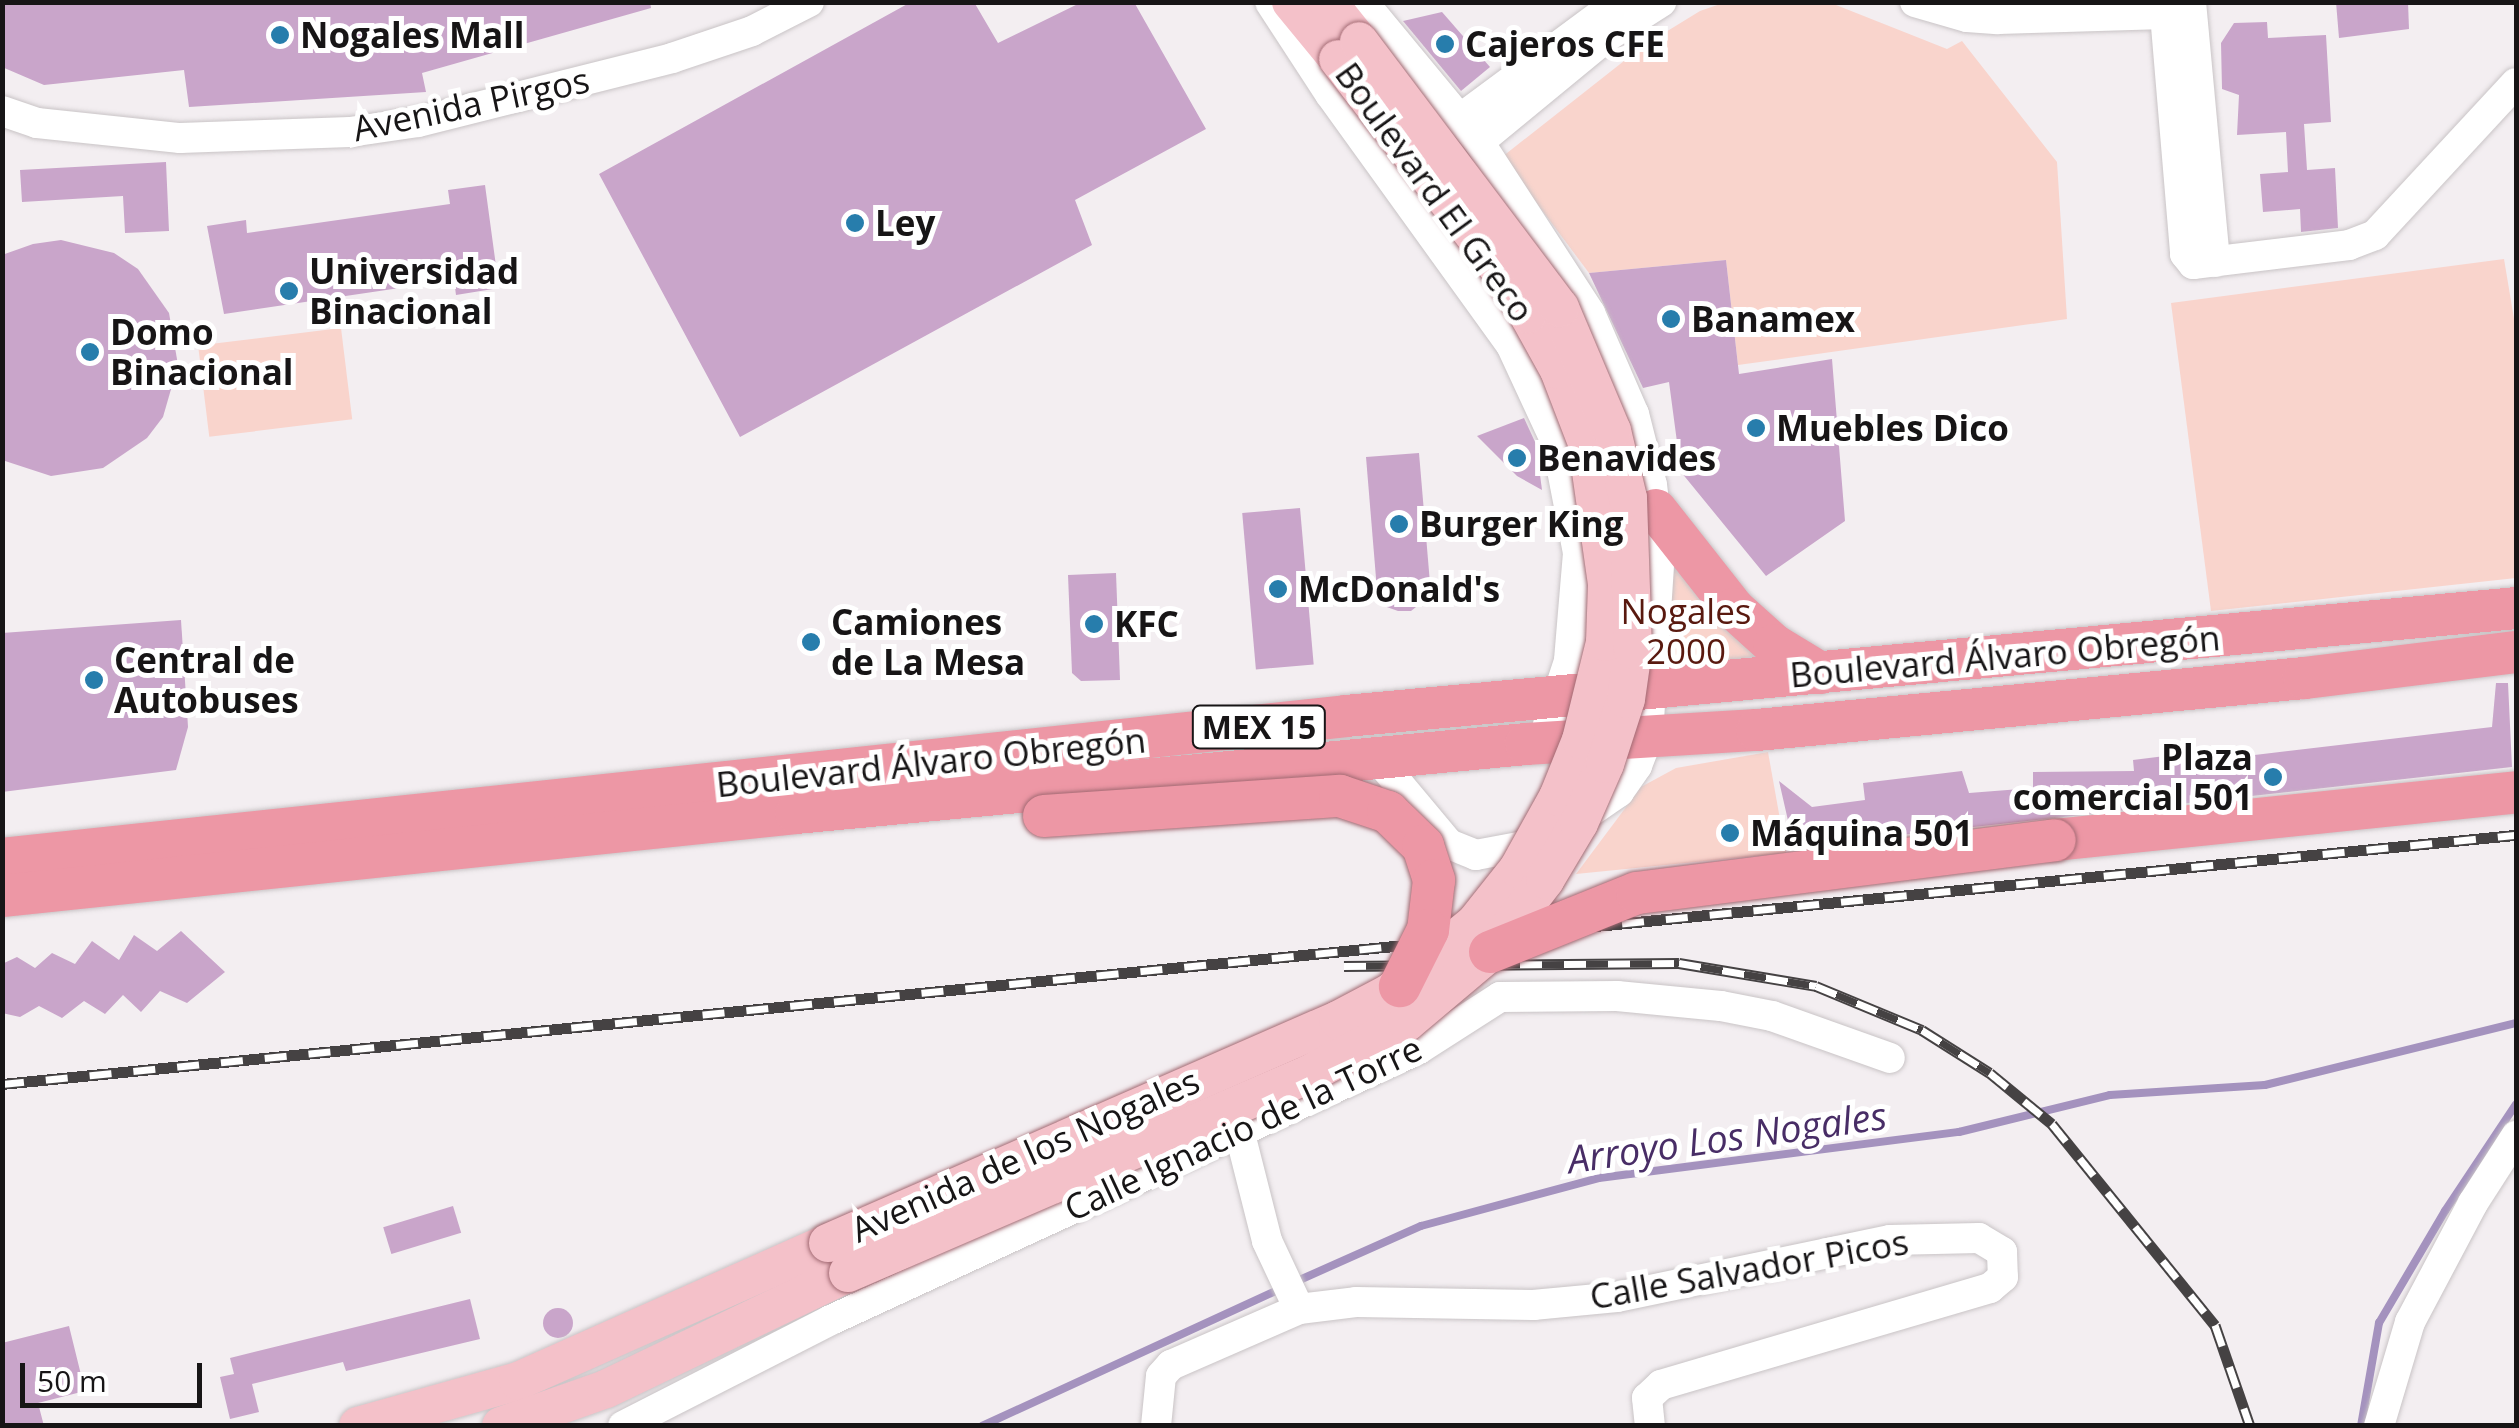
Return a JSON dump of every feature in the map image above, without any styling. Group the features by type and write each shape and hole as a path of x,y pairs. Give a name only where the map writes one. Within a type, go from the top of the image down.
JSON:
{"highway":[{"path":"1656,510 1734,608 1774,644 1820,673"},
{"name":"Boulevard Álvaro Obregón","path":"2,859 1654,688 2516,608"},
{"name":"Boulevard Álvaro Obregón","path":"2,896 796,813 2304,678 2516,652"},
{"path":"1490,952 1610,900 1656,889 2056,840 2516,792"},
{"path":"796,813 878,828 1340,796 1388,812 1423,846 1434,880 1428,930 1400,986"}],"main road":[{"name":"Boulevard El Greco","path":"1291,2 1348,50"},
{"name":"Boulevard El Greco","path":"1328,2 1348,50 1509,286 1558,370 1587,444 1608,584 1596,740"},
{"name":"Avenida de los Nogales","path":"358,1426 518,1381 1365,1047 1432,1003 1490,952 1545,880 1579,823 1596,740"},
{"name":"Avenida de los Nogales","path":"501,1426 609,1407 838,1258 1338,1020 1400,986 1475,923 1518,869 1558,797 1596,740"}],"street":[{"name":"Avenida Pirgos","path":"2,111 38,123 180,138 350,132 418,122 672,58 752,31 809,2"},
{"path":"1270,2 1330,94 1511,344 1558,444 1578,553 1569,662 1558,698 1596,740 1637,766 1619,792 1570,824 1498,854 1476,854 1450,844 1377,758"},
{"path":"1363,2 1470,130 1560,260 1610,353 1634,414 1656,510 1660,550 1654,688 1596,740"},
{"path":"1470,130 1618,2"},
{"path":"1470,130 1661,2"},
{"path":"1915,2 1967,18 2022,10 2173,6 2185,254 2190,263 2348,245 2375,235 2516,83"},
{"name":"Calle Ignacio de la Torre","path":"622,1426 830,1320 1418,1050 1489,1001 1519,994 1616,996 1721,1006 1772,1016 1890,1058"},
{"path":"1156,1426 1160,1376 1171,1365 1299,1309 1268,1241 1239,1130"},
{"path":"2379,1426 2410,1322 2473,1203 2516,1136"},
{"name":"Calle Salvador Picos","path":"1299,1309 1356,1302 1534,1305 1618,1297 1890,1240 1979,1238 2002,1252 2003,1277 1990,1288 1661,1385 1647,1398 1650,1426"},
{"path":"591,1351 609,1407"}],"green space":[{"path":"1723,3 1831,3 1947,49 1962,41 2057,162 2067,319 1738,365 1726,260 1589,273 1502,157 1643,46 1700,11"},
{"path":"2504,259 2516,331 2516,578 2211,611 2171,303"},
{"path":"341,328 352,419 209,437 198,346"},
{"name":"Nogales 2000","path":"1656,528 1757,656 1647,675"},
{"path":"1768,752 1786,853 1576,874 1641,787 1676,768"}],"building":[{"name":"Nogales Mall","path":"2,2 650,2 651,8 422,73 426,92 189,107 184,70 44,85 2,67"},
{"name":"Ley","path":"911,2 974,2 998,43 1082,2 1134,2 1206,129 1075,200 1092,245 740,437 599,174"},
{"path":"2336,2 2408,2 2409,29 2339,38"},
{"name":"Cajeros CFE","path":"1442,12 1490,67 1461,91 1403,21"},
{"path":"2267,22 2268,38 2326,35 2331,122 2304,124 2307,170 2335,168 2338,228 2301,232 2300,209 2263,212 2260,174 2288,172 2286,132 2237,135 2239,95 2222,89 2221,43 2234,23"},
{"path":"166,162 169,231 125,233 123,196 22,202 20,170"},
{"path":"485,185 499,288 456,295 454,280 224,314 207,226 246,220 247,233 450,204 448,190"},
{"name":"Domo Binacional","path":"61,240 114,253 138,269 169,313 178,365 163,417 147,438 103,468 51,476 2,460 2,255 33,244"},
{"name":"Muebles Dico","path":"1726,260 1739,374 1832,359 1845,521 1766,576 1681,472 1669,382 1643,388 1589,273"},
{"name":"Benavides","path":"1524,418 1536,444 1542,490 1517,476 1477,436"},
{"name":"Burger King","path":"1419,453 1431,595 1411,611 1398,611 1384,606 1377,590 1366,457"},
{"name":"McDonald's","path":"1300,508 1314,664 1256,669 1242,513"},
{"name":"KFC","path":"1116,573 1120,680 1081,681 1072,673 1068,575"},
{"name":"Central de Autobuses","path":"181,620 188,727 176,770 2,792 2,633"},
{"name":"Plaza comercial 501","path":"2496,683 2508,683 2512,767 1794,847 1779,781 1812,807 1865,800 1863,783 1962,771 1969,793 2033,788 2033,772 2134,771 2133,760 2237,747 2238,757 2492,727"},
{"path":"181,931 225,972 187,1003 160,991 141,1012 123,995 105,1014 84,1001 62,1018 39,1006 20,1017 2,1013 2,964 17,957 35,968 52,953 75,964 92,941 119,960 134,935 157,951"},
{"path":"453,1206 461,1233 391,1254 383,1227"},
{"path":"470,1299 480,1339 346,1371 343,1362 252,1384 259,1412 230,1419 220,1377 234,1374 230,1358"},
{"path":"558,1308 569,1312 573,1323 569,1334 558,1338 547,1334 543,1323 547,1312"},
{"path":"69,1326 85,1391 38,1403 44,1426 2,1426 2,1343"}],"waterway":[{"name":"Arroyo Los Nogales","path":"1295,1282 1421,1226 1599,1178 1959,1132 2110,1095 2265,1085 2516,1023"},
{"path":"2361,1426 2379,1323 2445,1211 2516,1104"},
{"name":"Arroyo Los Nogales","path":"982,1426 1282,1288"}],"railway":[{"path":"2,1084 2516,835"},
{"path":"1344,966 1679,963 1816,986 1922,1030 1990,1073 2052,1124 2215,1325 2250,1426"}],"place":[{"name":"Nogales Mall","path":"280,35"},
{"name":"Cajeros CFE","path":"1445,44"},
{"name":"Ley","path":"855,223"},
{"name":"Universidad Binacional","path":"289,291"},
{"name":"Banamex","path":"1671,319"},
{"name":"Domo Binacional","path":"90,352"},
{"name":"Muebles Dico","path":"1756,428"},
{"name":"Benavides","path":"1517,458"},
{"name":"Burger King","path":"1399,524"},
{"name":"McDonald's","path":"1278,589"},
{"name":"KFC","path":"1094,624"},
{"name":"Camiones de La Mesa","path":"811,642"},
{"name":"Central de Autobuses","path":"94,680"},
{"name":"Plaza comercial 501","path":"2273,777"},
{"name":"Máquina 501","path":"1730,833"}]}
